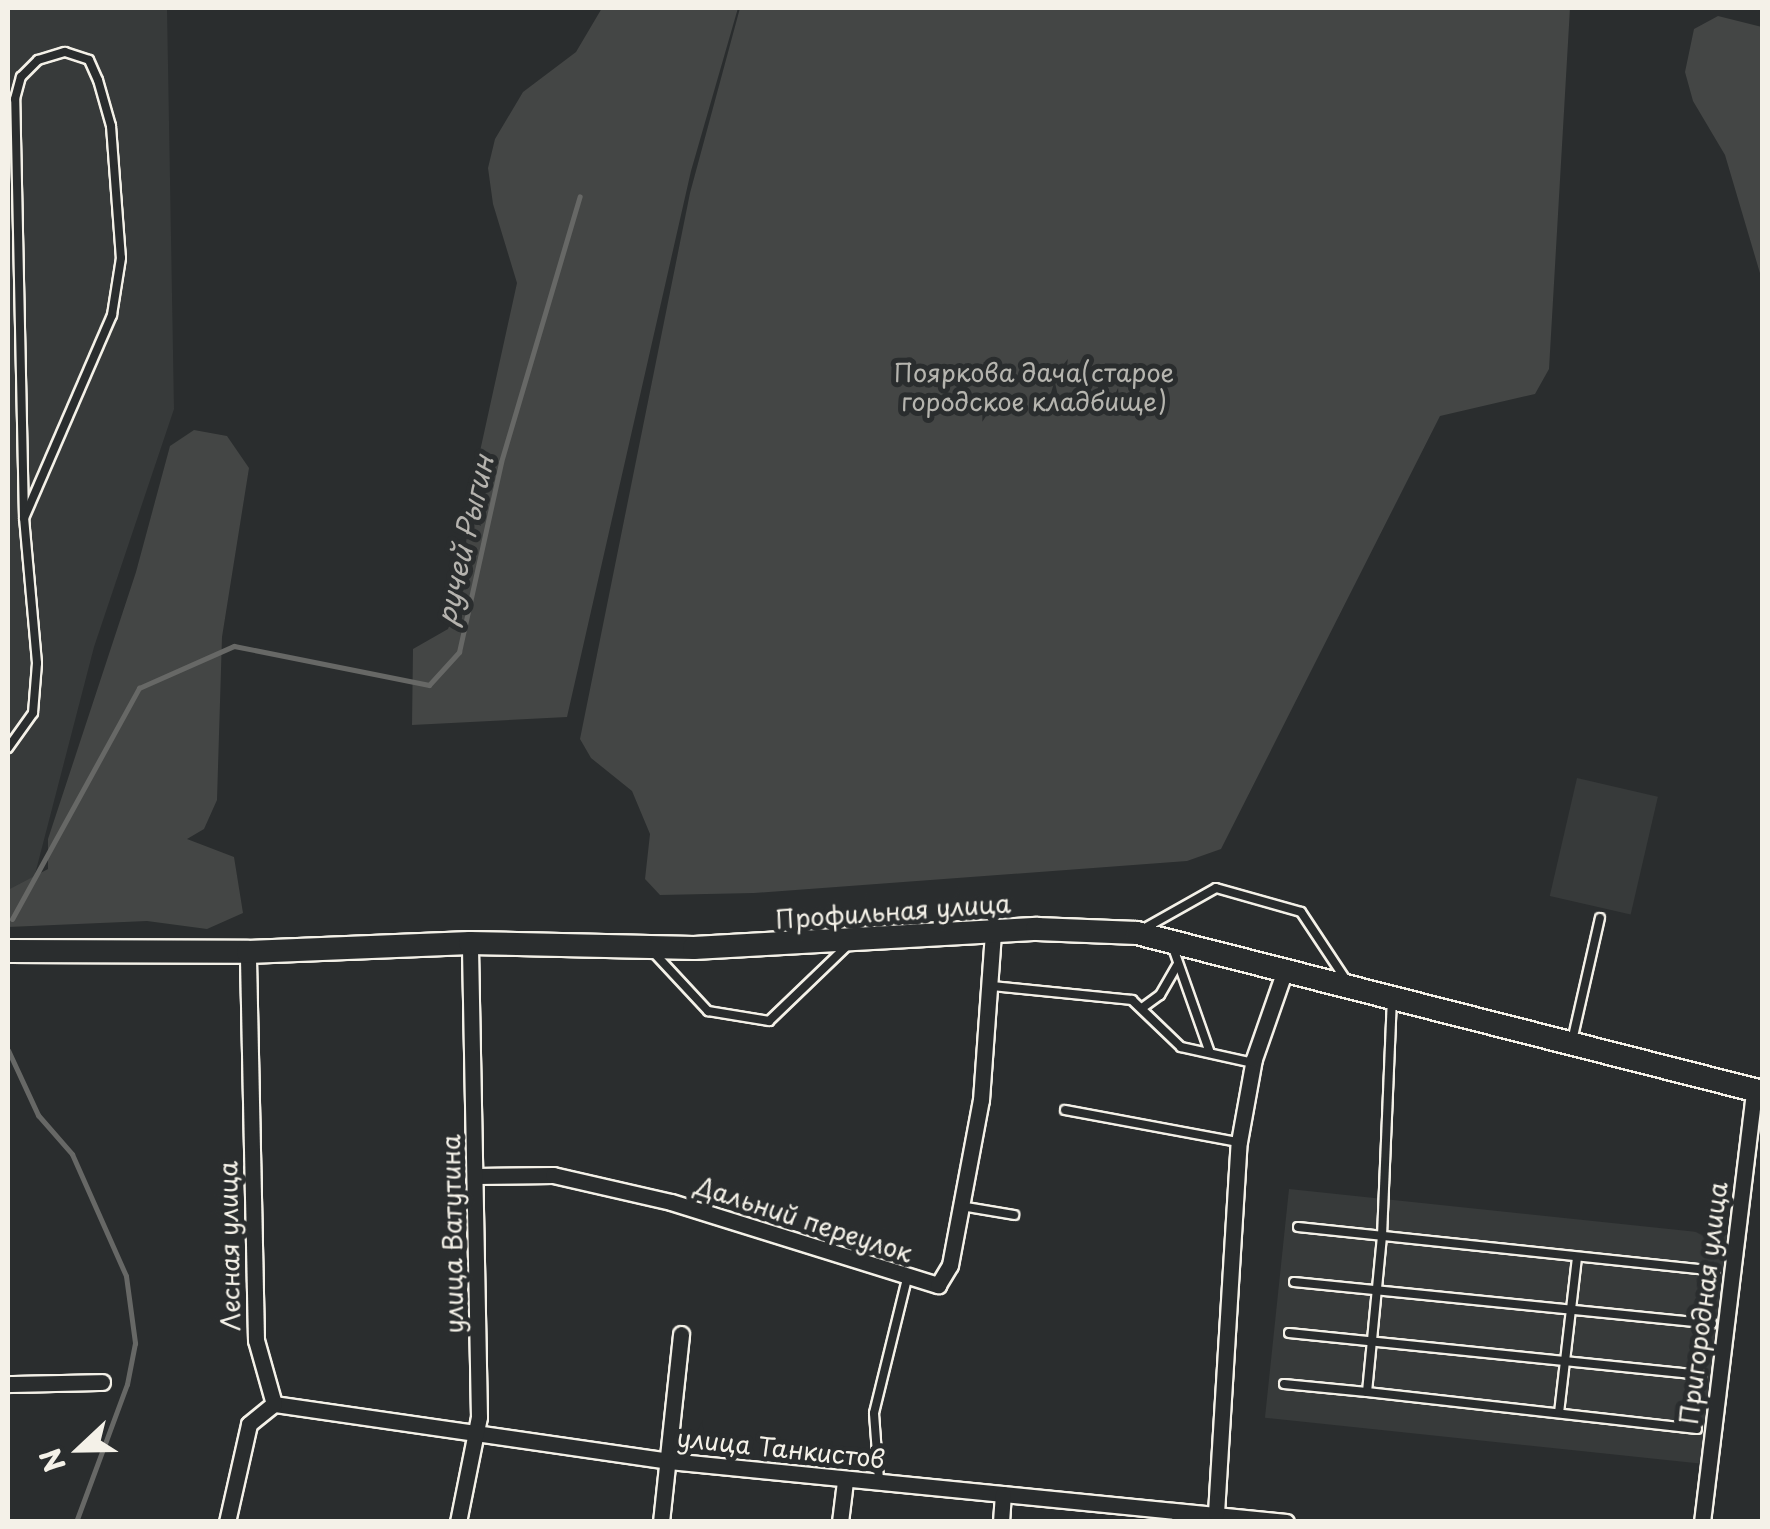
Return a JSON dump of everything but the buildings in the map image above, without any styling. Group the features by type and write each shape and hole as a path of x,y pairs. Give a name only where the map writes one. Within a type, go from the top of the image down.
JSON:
{"main road":[{"name":"Профильная улица","path":"8,951 248,952 470,942 649,947 849,944 994,931 1137,933 1286,967 1758,1091"}],"street":[{"name":"Дальний переулок","path":"476,1176 552,1175 671,1202 927,1286 944,1280 961,1206 992,986 994,931"},
{"name":"улица Ватутина","path":"458,1522 478,1433 470,942"},
{"name":"Лесная улица","path":"248,952 256,1340 274,1404"},
{"path":"1216,1513 1239,1142 1253,1063 1286,967"},
{"name":"Пригородная улица","path":"1702,1522 1758,1091"},
{"path":"661,1522 681,1334"},
{"path":"8,1384 102,1382"},
{"path":"227,1522 249,1424 274,1404"},
{"name":"улица Танкистов","path":"274,1404 670,1462 1286,1522"},
{"path":"840,1522 845,1481"},
{"path":"1001,1522 1003,1494"}],"lane":[{"path":"8,748 33,713 38,663 24,518 15,100 22,76 38,60 65,52 89,60 102,95 120,258 112,315 24,518"},
{"path":"1137,933 1216,888 1302,912 1348,984"},
{"path":"1572,1042 1600,918"},
{"path":"1170,940 1210,1054"},
{"path":"649,947 708,1011 769,1021 849,944"},
{"path":"1142,1008 1160,995 1177,966"},
{"path":"992,986 1132,1000 1164,1036 1210,1054 1253,1063"},
{"path":"1367,1392 1382,1236 1392,996"},
{"path":"1064,1110 1239,1142"},
{"path":"961,1206 1014,1215"},
{"path":"1298,1227 1714,1271"},
{"path":"1559,1414 1578,1258"},
{"path":"880,1484 874,1414 906,1279"},
{"path":"1294,1282 1378,1287 1712,1324"},
{"path":"1289,1332 1702,1375"},
{"path":"1284,1384 1697,1429"}],"shaded area":[{"path":"8,8 167,8 174,409 94,647 33,882 8,897"},
{"path":"1577,778 1658,797 1631,915 1550,896"},
{"path":"1289,1189 1736,1236 1711,1465 1265,1418"}],"green space":[{"path":"602,8 738,8 691,171 567,717 412,725 413,649 448,629 458,604 475,474 517,283 493,204 488,168 495,139 523,92 576,52"},
{"name":"Пояркова дача(старое городское кладбище)","path":"740,8 1570,8 1549,369 1535,394 1440,416 1221,849 1187,861 754,893 660,895 645,879 650,834 632,791 591,758 580,739 690,193"},
{"path":"1718,16 1762,27 1762,280 1725,155 1693,101 1685,72 1694,29"},
{"path":"194,430 227,436 249,468 222,637 217,800 204,829 187,839 234,857 243,913 207,929 147,921 8,927 8,890 48,869 48,839 136,572 170,446"}],"waterway":[{"name":"ручей Рыгин","path":"12,919 139,688 234,646 429,685 459,652 501,462 580,196"},
{"name":"ручей Рыгин","path":"8,1050 38,1115 72,1154 126,1276 135,1343 127,1384 76,1522"}]}
